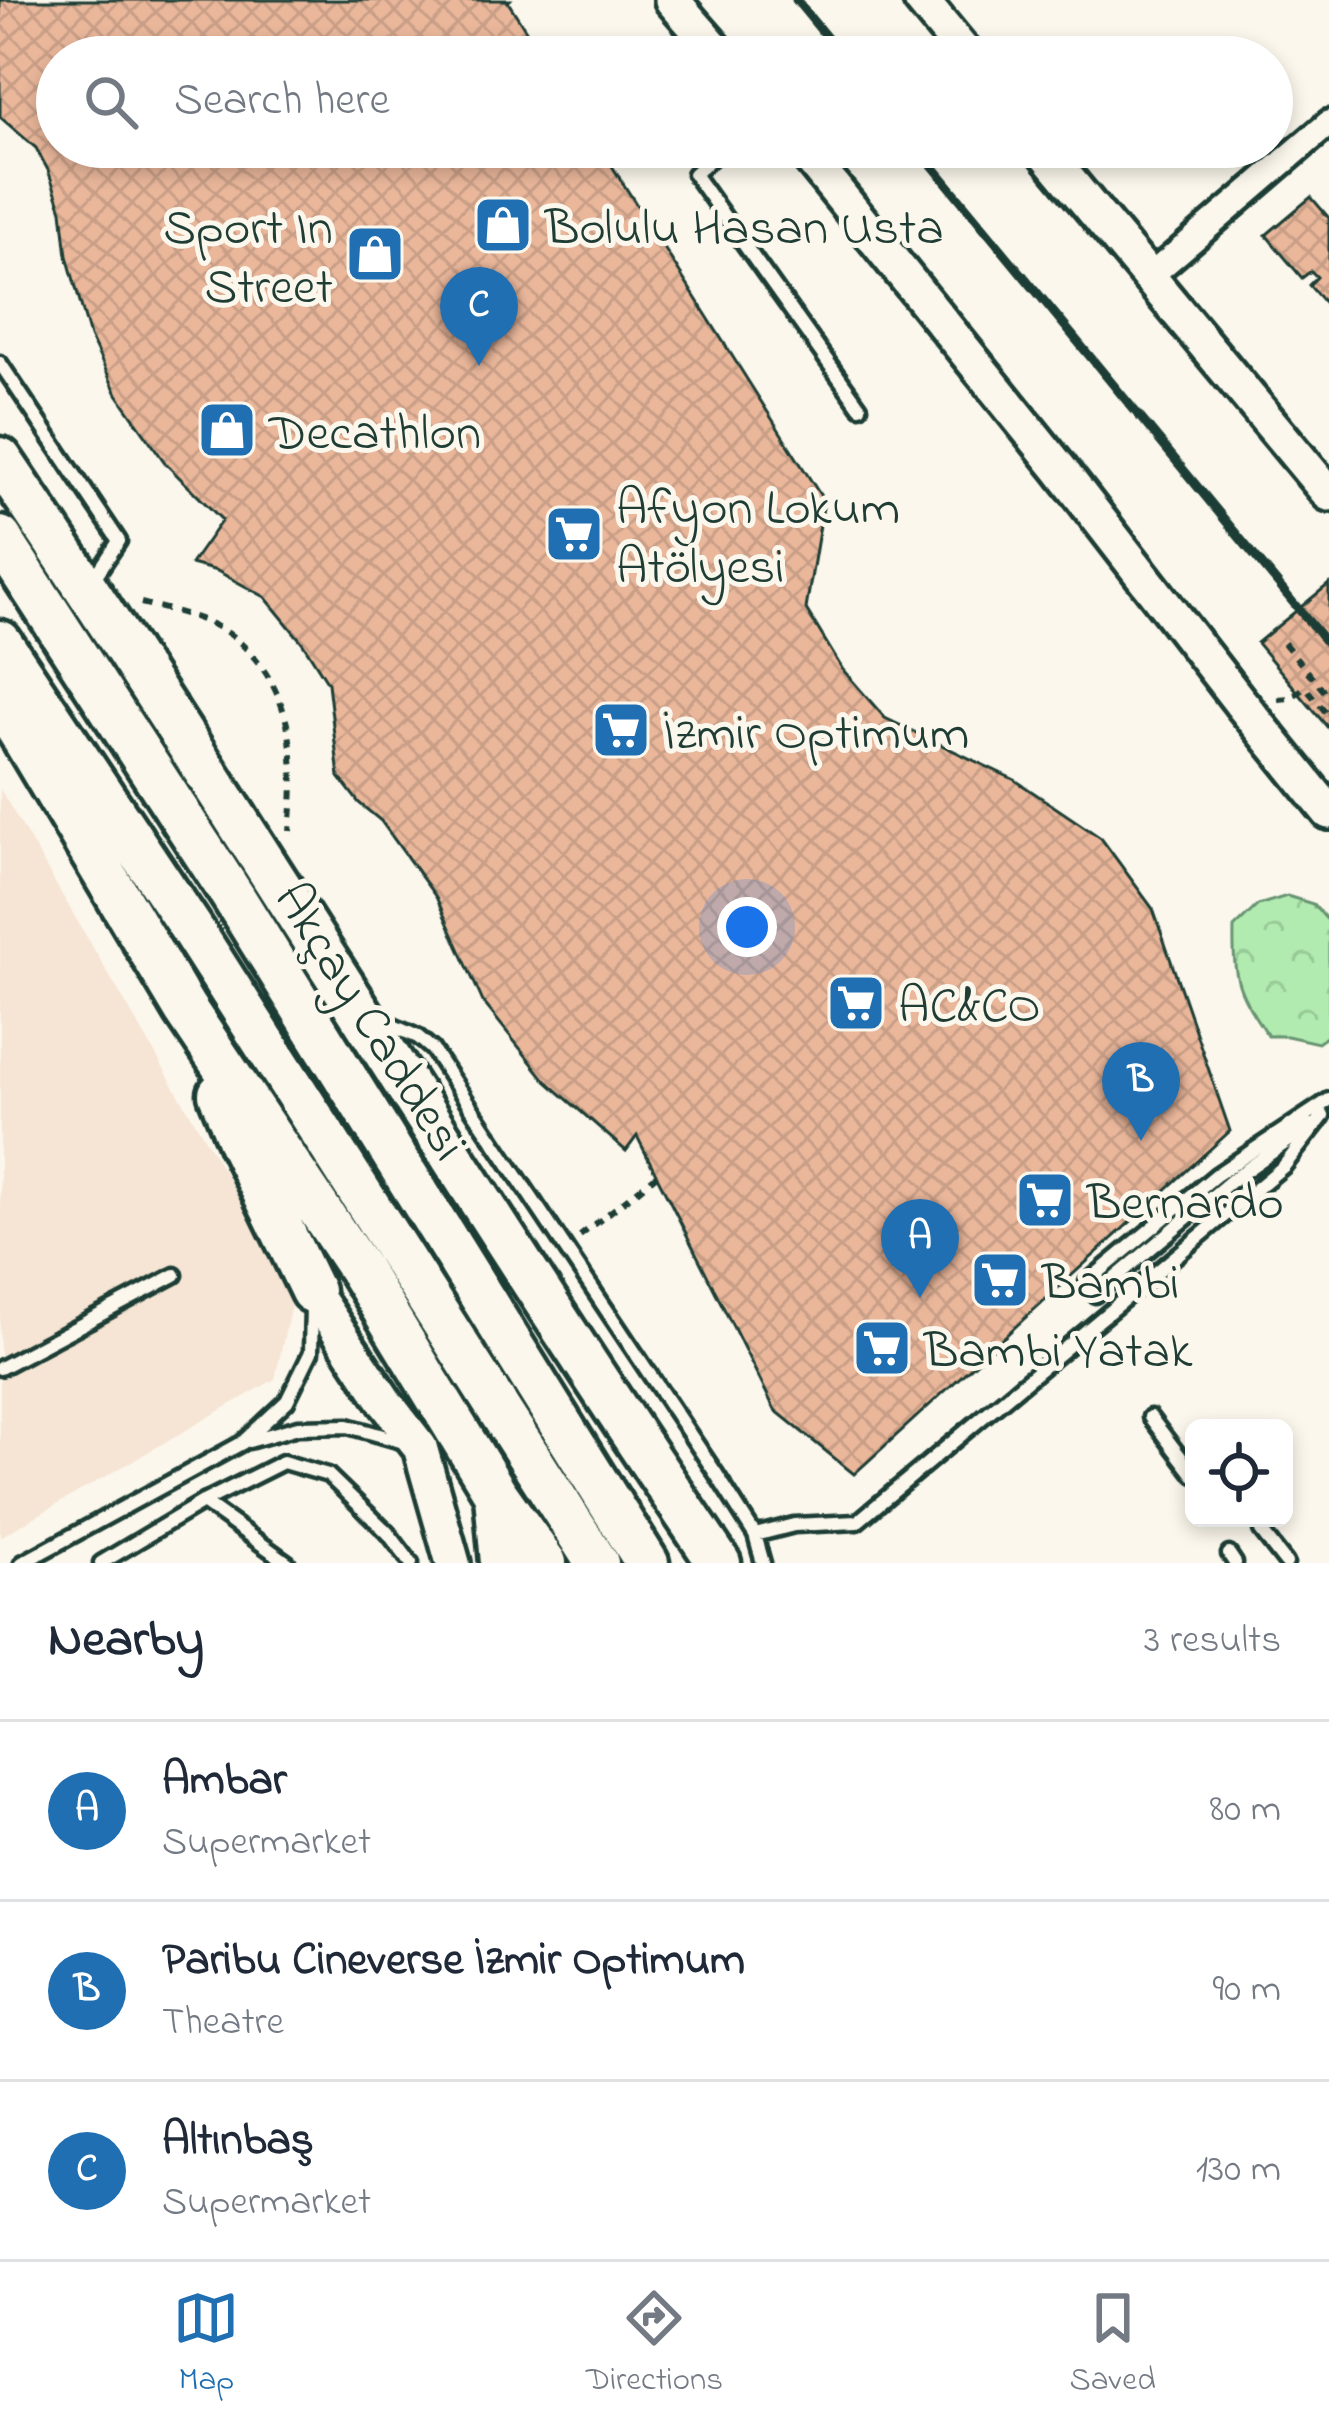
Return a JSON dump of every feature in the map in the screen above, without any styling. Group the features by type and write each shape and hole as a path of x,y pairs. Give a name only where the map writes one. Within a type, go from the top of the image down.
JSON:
{"highway":[{"path":"0,460 88,589 500,1235 719,1563"},
{"name":"Akçay Caddesi","path":"0,538 234,898 647,1563"},
{"name":"Akçay Caddesi","path":"0,642 203,948 597,1563"},
{"path":"0,699 185,1010 359,1269 438,1437 496,1494 545,1563"},
{"path":"185,1010 240,1143 312,1292"},
{"path":"496,1494 502,1563"}],"street":[{"path":"672,0 704,36"},
{"path":"921,0 951,36"},
{"path":"1293,154 1329,123"},
{"path":"818,168 1329,812"},
{"path":"1058,168 1329,494"},
{"path":"1148,278 1276,168"},
{"path":"312,1292 386,1403 438,1437 453,1563"}],"lane":[{"path":"702,168 694,175 860,407"},
{"path":"0,363 119,541 88,589"},
{"path":"362,1016 399,1027 432,1049 754,1535 763,1563"},
{"path":"754,1535 794,1526 856,1522 1284,1166 1325,1109"},
{"path":"1091,1288 1216,1175 1325,1109"},
{"path":"0,1368 175,1275"},
{"path":"242,1443 286,1401 311,1352 312,1292"},
{"path":"1150,1417 1185,1463"},
{"path":"22,1563 242,1443 298,1426 348,1426 438,1437"},
{"path":"110,1561 203,1502 283,1462 328,1475 389,1534 411,1563"},
{"path":"203,1502 288,1563"},
{"path":"1261,1531 1286,1563"}],"path":[{"path":"88,589 192,616 235,638 266,675 287,716 295,778 279,887"},
{"path":"1284,643 1329,697"},
{"path":"1305,687 1329,716"},
{"path":"566,1247 657,1175"}],"shaded area":[{"path":"0,789 294,1291 275,1379 0,1537"}],"green space":[{"path":"1287,896 1313,904 1329,922 1329,1035 1318,1043 1268,1036 1236,974 1234,928 1258,905"}],"building":[{"name":"İzmir Optimum","path":"0,0 510,0 530,36 36,36 36,148 0,117"},
{"name":"İzmir Optimum","path":"613,168 824,501 806,609 843,670 885,718 1015,780 1101,838 1153,909 1230,1131 854,1474 775,1410 637,1136 626,1151 546,1081 483,1002 436,897 381,821 339,777 328,683 302,642 265,597 217,571 191,564 222,520 166,464 117,394 90,337 67,256 62,210 48,170"},
{"path":"1311,197 1329,218 1329,308 1309,285 1317,277 1311,271 1302,278 1266,235"},
{"path":"1329,584 1329,729 1257,643"}],"railway":[{"path":"796,0 826,36"},
{"path":"934,168 1329,646"}],"place":[{"name":"Bolulu Hasan Usta","path":"503,225"},
{"name":"Sport In Street","path":"375,254"},
{"name":"Altınbaş","path":"479,366"},
{"name":"Decathlon","path":"227,430"},
{"name":"Afyon Lokum Atölyesi","path":"574,534"},
{"name":"İzmir Optimum","path":"621,730"},
{"name":"AC&CO","path":"856,1003"},
{"name":"Paribu Cineverse İzmir Optimum","path":"1141,1141"},
{"name":"Bernardo","path":"1045,1200"},
{"name":"Bambi","path":"1000,1280"},
{"name":"Ambar","path":"920,1298"},
{"name":"Bambi Yatak","path":"882,1348"}]}
